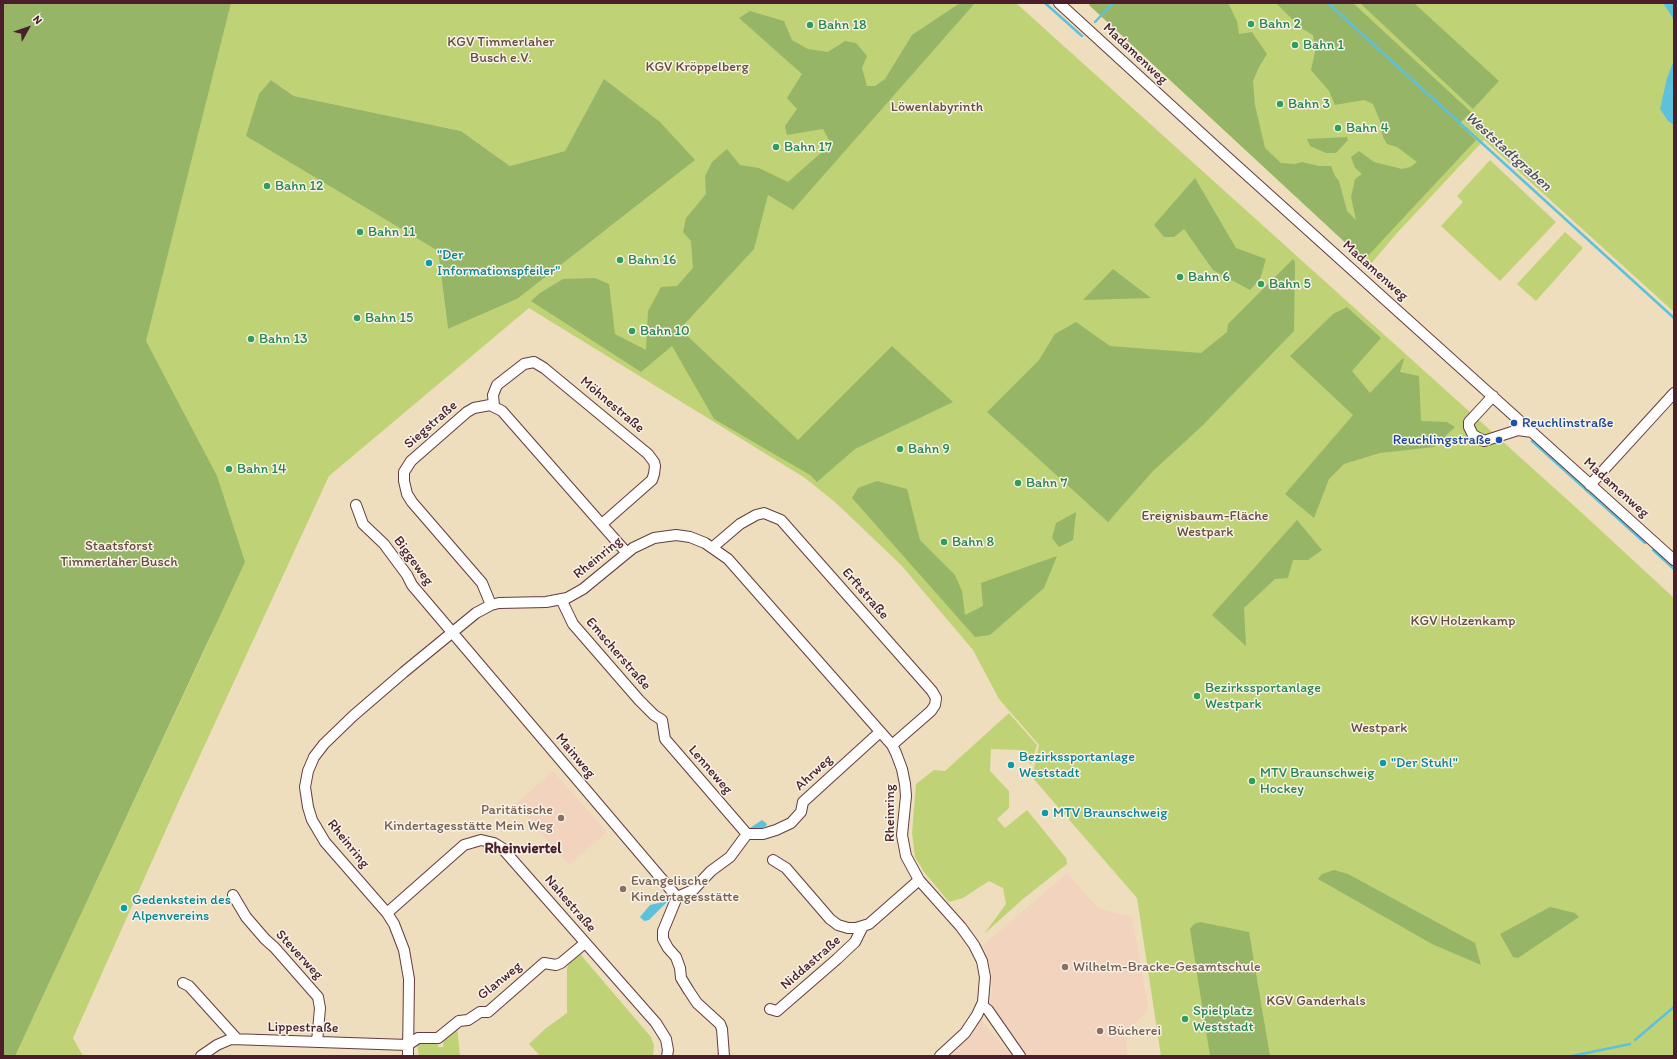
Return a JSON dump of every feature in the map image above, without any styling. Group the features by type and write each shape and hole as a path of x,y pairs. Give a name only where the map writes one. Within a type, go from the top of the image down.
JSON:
{"street":[{"name":"Madamenweg","path":"1059,3 1590,485 1673,557"},
{"name":"Möhnestraße","path":"494,406 493,395 497,385 524,364 534,362 544,368 648,454 655,466 652,480 602,524"},
{"path":"1590,485 1674,393"},
{"path":"1493,396 1470,422 1469,427 1473,435 1484,441 1518,430 1532,432"},
{"name":"Siegstraße","path":"491,605 482,583 412,502 404,481 404,472 411,461 467,412 485,405 494,406"},
{"path":"494,406 515,425 626,552"},
{"name":"Biggeweg","path":"356,505 363,524 384,544 407,575 412,585 451,632"},
{"name":"Erftstraße","path":"713,547 740,524 756,515 764,513 781,520 932,691 936,698 935,705 931,710 892,745"},
{"name":"Rheinring","path":"408,1056 410,991 408,966 399,936 387,913 319,834 312,820 305,794 306,779 314,757 329,738 451,632 476,613 498,603 546,602 573,596 626,552 646,541 668,535 690,537 713,547 732,564 892,745 900,762 905,784 903,845 910,866 919,880 961,927 978,951 985,977 982,1005 977,1015 965,1033 940,1056"},
{"name":"Emscherstraße","path":"561,599 573,624 640,700 654,715 662,720"},
{"name":"Mainweg","path":"451,632 677,897"},
{"name":"Lenneweg","path":"662,720 665,739 747,834"},
{"name":"Ahrweg","path":"747,834 763,834 791,823 800,812 803,802 880,732"},
{"path":"724,1056 722,1029 720,1024 697,1003 681,978 680,968 676,957 663,940 663,931 677,897 693,890 704,877 730,857 747,834"},
{"name":"Nahestraße","path":"387,913 464,845 475,841 489,841 502,848 660,1028 666,1039 668,1050 667,1056"},
{"name":"Niddastraße","path":"773,860 786,868 830,919 838,925 848,928 863,926 874,919 919,880"},
{"name":"Steverweg","path":"233,895 246,917 264,939 275,948 318,997 320,1008 317,1042"},
{"name":"Niddastraße","path":"770,1008 777,1011 842,955 855,942 863,926"},
{"name":"Glanweg","path":"408,1045 418,1038 438,1038 459,1021 468,1020 480,1012 488,1012 544,963 556,965 561,963 585,942"},
{"path":"183,983 189,986 236,1039"},
{"path":"982,1005 988,1010 1020,1056"},
{"name":"Lippestraße","path":"201,1056 224,1041 236,1039 408,1045"}],"shaded area":[{"name":"Paritätische Kindertagesstätte Mein Weg","path":"553,771 607,832 569,865 515,804"},
{"name":"Wilhelm-Bracke-Gesamtschule","path":"1067,873 1098,908 1132,917 1148,1006 1145,1014 1126,1031 1127,1056 1025,1056 1012,1041 990,1003 992,990 991,972 982,946"},
{"path":"977,1015 1012,1056 946,1056"}],"green space":[{"name":"Westpark","path":"3,3 1016,3 1582,513 1674,598 1674,1056 1161,1056 1137,898 1032,777 1039,745 999,699 973,650 901,565 836,503 805,478 529,308 329,476 178,803 73,1038 83,1056 3,1056 33,1017 211,636","holes":["605,79 517,299 448,329 438,251 247,136 271,80 294,96 461,131 510,166 565,151"]},
{"name":"Staatsforst Timmerlaher Busch","path":"3,3 231,3 146,341 217,476 245,562 15,1056 3,1056"},
{"path":"960,3 975,3 793,210 768,195 754,249 680,329 798,440 892,346 953,402 855,449 817,482 810,475 714,419 672,346 641,372 531,301 540,293 563,279 595,278 609,284 615,334 646,350 648,311 661,287 677,286 693,268 691,241 683,232 686,218 706,194 705,176 712,162 727,149 740,165 759,168 788,182 831,144 823,129 787,135 785,126 797,109 787,98 802,74 739,18 750,11 784,21 792,40 808,49 828,52 845,41 856,43 867,56 862,68 867,86 875,86 885,79 912,35"},
{"path":"1091,3 1674,3 1674,312 1484,140 1397,233 1370,265 1089,5"},
{"path":"1091,3 1228,3 1237,21 1239,34 1252,32 1267,54 1253,81 1255,105 1265,148 1281,163 1295,164 1302,162 1319,166 1331,166 1339,181 1347,211 1356,220 1351,197 1355,179 1362,174 1355,168 1351,157 1359,151 1374,162 1402,169 1410,167 1417,162 1397,147 1387,144 1383,137 1380,121 1373,104 1364,100 1335,105 1329,91 1311,70 1315,52 1313,35 1301,28 1276,3 1353,3 1471,112 1459,124 1476,140 1364,260 1089,5"},
{"path":"1360,3 1414,3 1499,81 1473,109"},
{"path":"604,79 660,122 695,160 517,299 448,329 438,251 246,136 259,94 271,80 294,96 461,131 510,166 565,151"},
{"path":"1347,137 1348,140 1336,153 1326,153 1310,146 1307,139"},
{"path":"1490,160 1556,222 1500,281 1441,226 1463,202 1457,196"},
{"path":"1195,178 1236,248 1266,259 1260,279 1250,290 1213,270 1184,229 1174,237 1164,237 1154,225"},
{"path":"1565,232 1583,248 1536,301 1517,284"},
{"path":"1293,259 1295,262 1294,331 1202,426 1153,471 1108,522 987,412 1039,360 1055,334 1076,322 1110,346 1201,353 1227,332 1228,324"},
{"path":"1113,269 1151,298 1083,300"},
{"path":"1347,307 1381,338 1352,371 1370,393 1403,358 1400,372 1419,376 1421,421 1447,422 1455,427 1434,447 1380,453 1344,464 1329,479 1314,518 1285,494 1353,415 1290,356 1333,314"},
{"path":"877,481 907,489 920,540 955,575 962,591 965,615 983,606 981,583 1057,556 1044,588 990,635 975,637 852,498 858,488"},
{"path":"1076,512 1073,540 1059,547 1052,538 1056,523"},
{"path":"1297,520 1322,550 1308,560 1293,560 1288,578 1275,579 1244,608 1246,646 1212,615"},
{"path":"1009,713 1037,745 1031,765 1019,750 991,749 990,771 1009,791 1009,808 997,819 1005,828 1027,810 1066,858 1067,864 1023,899 984,934 1006,904 1003,888 989,881 963,898 949,902 924,872 915,857 912,833 916,784 934,770 945,771"},
{"path":"1334,870 1348,874 1475,943 1481,965 1432,944 1318,879 1322,874"},
{"path":"1550,907 1575,913 1579,917 1518,958 1513,957 1500,934"},
{"path":"1200,922 1249,932 1270,1056 1210,1056 1190,929 1194,924"},
{"path":"580,954 651,1037 654,1045 653,1056 540,1056 529,1044 545,1029 567,1013 567,968 572,958"},
{"path":"457,1025 460,1056 419,1056 416,1039 438,1039 438,1047 443,1047 444,1038"}],"water":[{"path":"1663,3 1674,3 1674,20"},
{"path":"1674,60 1674,125 1668,121 1660,109 1667,78"},
{"path":"762,820 767,824 766,826 758,830 750,828"},
{"path":"667,902 649,920 644,921 640,917 650,905"}],"waterway":[{"path":"1045,3 1082,36"},
{"path":"1095,22 1113,3"},
{"name":"Weststadtgraben","path":"1328,3 1674,318"},
{"path":"1532,441 1645,543"},
{"path":"1653,550 1674,569"},
{"path":"1635,1040 1674,1007"},
{"path":"1572,1056 1630,1044"}],"place":[{"name":"Bahn 2","path":"1251,24"},
{"name":"Bahn 18","path":"810,25"},
{"name":"Bahn 1","path":"1295,45"},
{"name":"Bahn 3","path":"1280,104"},
{"name":"Bahn 4","path":"1338,128"},
{"name":"Bahn 17","path":"776,147"},
{"name":"Bahn 12","path":"267,186"},
{"name":"Bahn 11","path":"360,232"},
{"name":"Bahn 16","path":"620,260"},
{"name":"\"Der Informationspfeiler\"","path":"429,263"},
{"name":"Bahn 6","path":"1180,277"},
{"name":"Bahn 5","path":"1261,284"},
{"name":"Bahn 15","path":"357,318"},
{"name":"Bahn 10","path":"632,331"},
{"name":"Bahn 13","path":"251,339"},
{"name":"Reuchlinstraße","path":"1514,423"},
{"name":"Reuchlingstraße","path":"1499,440"},
{"name":"Bahn 9","path":"900,449"},
{"name":"Bahn 14","path":"229,469"},
{"name":"Bahn 7","path":"1018,483"},
{"name":"Bahn 8","path":"944,542"},
{"name":"Bezirkssportanlage Westpark","path":"1197,696"},
{"name":"\"Der Stuhl\"","path":"1383,763"},
{"name":"Bezirkssportanlage Weststadt","path":"1011,765"},
{"name":"MTV Braunschweig Hockey","path":"1252,781"},
{"name":"MTV Braunschweig","path":"1045,813"},
{"name":"Paritätische Kindertagesstätte Mein Weg","path":"561,818"},
{"name":"Evangelische Kindertagesstätte","path":"623,889"},
{"name":"Gedenkstein des Alpenvereins","path":"124,908"},
{"name":"Wilhelm-Bracke-Gesamtschule","path":"1065,967"},
{"name":"Spielplatz Weststadt","path":"1185,1019"},
{"name":"Bücherei","path":"1100,1031"}],"district":[{"name":"Rheinviertel","path":"523,849"}],"park label":[{"name":"KGV Timmerlaher Busch e.V.","path":"501,50"},
{"name":"KGV Kröppelberg","path":"697,67"},
{"name":"Löwenlabyrinth","path":"937,107"},
{"name":"Ereignisbaum-Fläche Westpark","path":"1205,524"},
{"name":"KGV Holzenkamp","path":"1463,621"},
{"name":"KGV Ganderhals","path":"1316,1001"}]}
